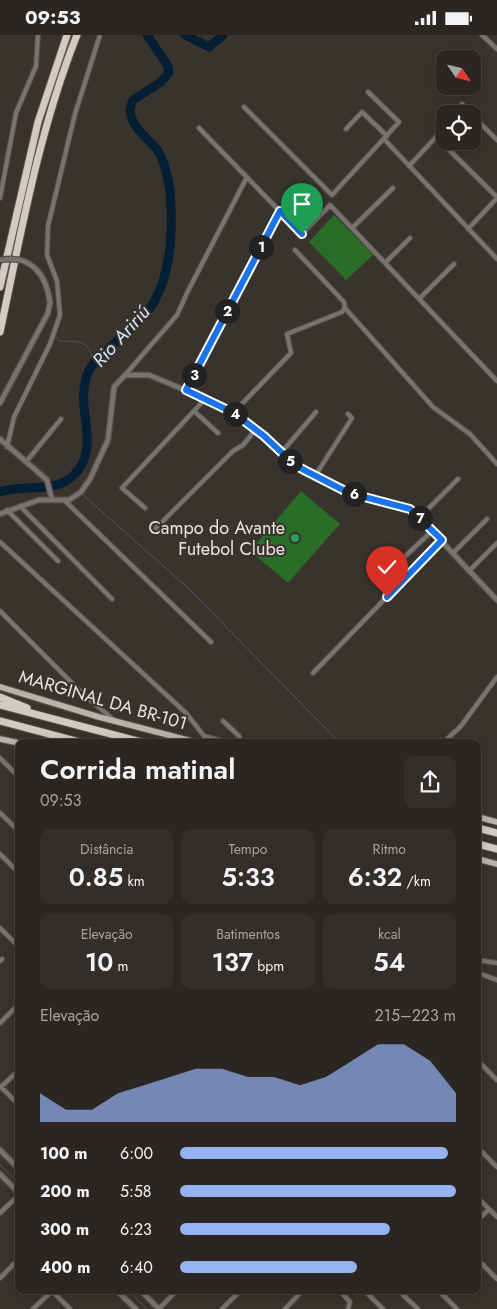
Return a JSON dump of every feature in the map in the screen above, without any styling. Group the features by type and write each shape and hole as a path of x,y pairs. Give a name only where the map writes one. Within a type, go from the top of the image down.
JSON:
{"highway":[{"path":"0,287 38,122 67,35"},
{"path":"0,332 42,141 77,35"},
{"path":"0,697 48,717"},
{"path":"0,705 130,739"},
{"path":"0,721 68,739"},
{"path":"481,829 497,833"},
{"path":"481,845 497,849"}],"main road":[{"name":"MARGINAL DA BR-101","path":"0,687 118,722 184,739"},
{"path":"0,739 15,743"},
{"path":"481,818 497,822"},
{"path":"481,860 497,863"}],"street":[{"path":"0,198 16,113 36,65 38,35"},
{"path":"7,447 14,417 50,344 60,315 58,281 47,255 48,226 75,114 100,35"},
{"path":"482,35 497,49"},
{"path":"244,107 332,195 399,122 368,92"},
{"path":"346,129 362,112 409,166 497,259"},
{"path":"481,123 497,140"},
{"path":"199,128 302,234 330,205 497,381"},
{"path":"409,166 436,137 497,197 468,229"},
{"path":"0,514 39,500 64,500 76,495 85,487 104,451 111,431 114,387 178,315 188,291 247,177"},
{"path":"352,228 393,188"},
{"path":"186,390 280,211"},
{"path":"385,263 410,238"},
{"path":"295,250 344,302 345,308 433,407 470,434 497,464"},
{"path":"0,260 18,259 34,265 44,279 50,303 48,313 0,403"},
{"path":"419,299 454,265"},
{"path":"234,413 291,353 287,334 342,312 345,308"},
{"path":"124,375 149,375 206,398 234,413 256,429 295,465 315,476 349,493 406,507 420,517 497,600"},
{"path":"145,508 122,488 206,398"},
{"path":"194,411 218,433"},
{"path":"281,453 316,411"},
{"path":"315,476 352,418 348,414"},
{"path":"26,462 61,419"},
{"path":"156,527 233,451 243,445 256,429"},
{"path":"0,439 48,482 52,500"},
{"path":"420,517 458,479"},
{"path":"64,500 211,642"},
{"path":"20,506 112,599"},
{"path":"8,510 58,561"},
{"path":"453,553 487,519"},
{"path":"396,565 432,530"},
{"path":"313,673 442,540"},
{"path":"0,541 186,713 200,733 217,739"},
{"path":"469,571 497,543"},
{"path":"0,611 102,712 118,722"},
{"path":"447,739 460,726 497,677"},
{"path":"223,721 240,739"},
{"path":"0,758 15,773"},
{"path":"0,813 15,827"},
{"path":"0,854 15,869"},
{"path":"0,928 15,943"},
{"path":"481,960 497,963"},
{"path":"481,975 497,978"},
{"path":"0,1023 15,1008"},
{"path":"481,1064 497,1080"},
{"path":"15,1074 1,1087 15,1101"},
{"path":"0,1150 15,1165"},
{"path":"481,1151 497,1167"},
{"path":"0,1174 15,1190"},
{"path":"0,1213 15,1198"},
{"path":"481,1200 497,1217"},
{"path":"481,1217 489,1209"},
{"path":"0,1278 15,1263"},
{"path":"481,1263 497,1279"},
{"path":"33,1309 47,1294"},
{"path":"55,1294 70,1309"},
{"path":"120,1294 136,1309"},
{"path":"144,1294 159,1309 173,1294"},
{"path":"222,1309 237,1294"},
{"path":"284,1309 299,1294"},
{"path":"343,1294 349,1300 349,1307"},
{"path":"368,1294 383,1309"},
{"path":"404,1294 418,1309"},
{"path":"442,1294 457,1309"}],"green space":[{"path":"334,215 373,255 346,280 309,242"},
{"name":"Campo do Avante Futebol Clube","path":"301,491 340,524 288,583 250,551"}],"waterway":[{"name":"Rio Aririú","path":"0,492 48,487 65,482 73,476 86,454 87,429 84,391 88,373 99,358 146,313 154,302 165,276 171,234 171,205 167,176 163,160 158,151 133,122 130,108 133,100 161,82 169,72 168,66 147,35"},
{"name":"Rio Aririú","path":"185,35 209,47 223,35"},
{"path":"56,337 60,341 83,343 92,355 94,363"},
{"path":"82,494 188,588 336,739"},
{"path":"0,1165 15,1179"},
{"path":"131,1294 146,1308"}],"place":[{"name":"Campo do Avante Futebol Clube","path":"295,538"}],"route":[{"path":"302,234 280,211 186,390 221,405 234,413 264,436 291,462 329,483 354,495 402,505 414,511 442,540 387,597"}]}
